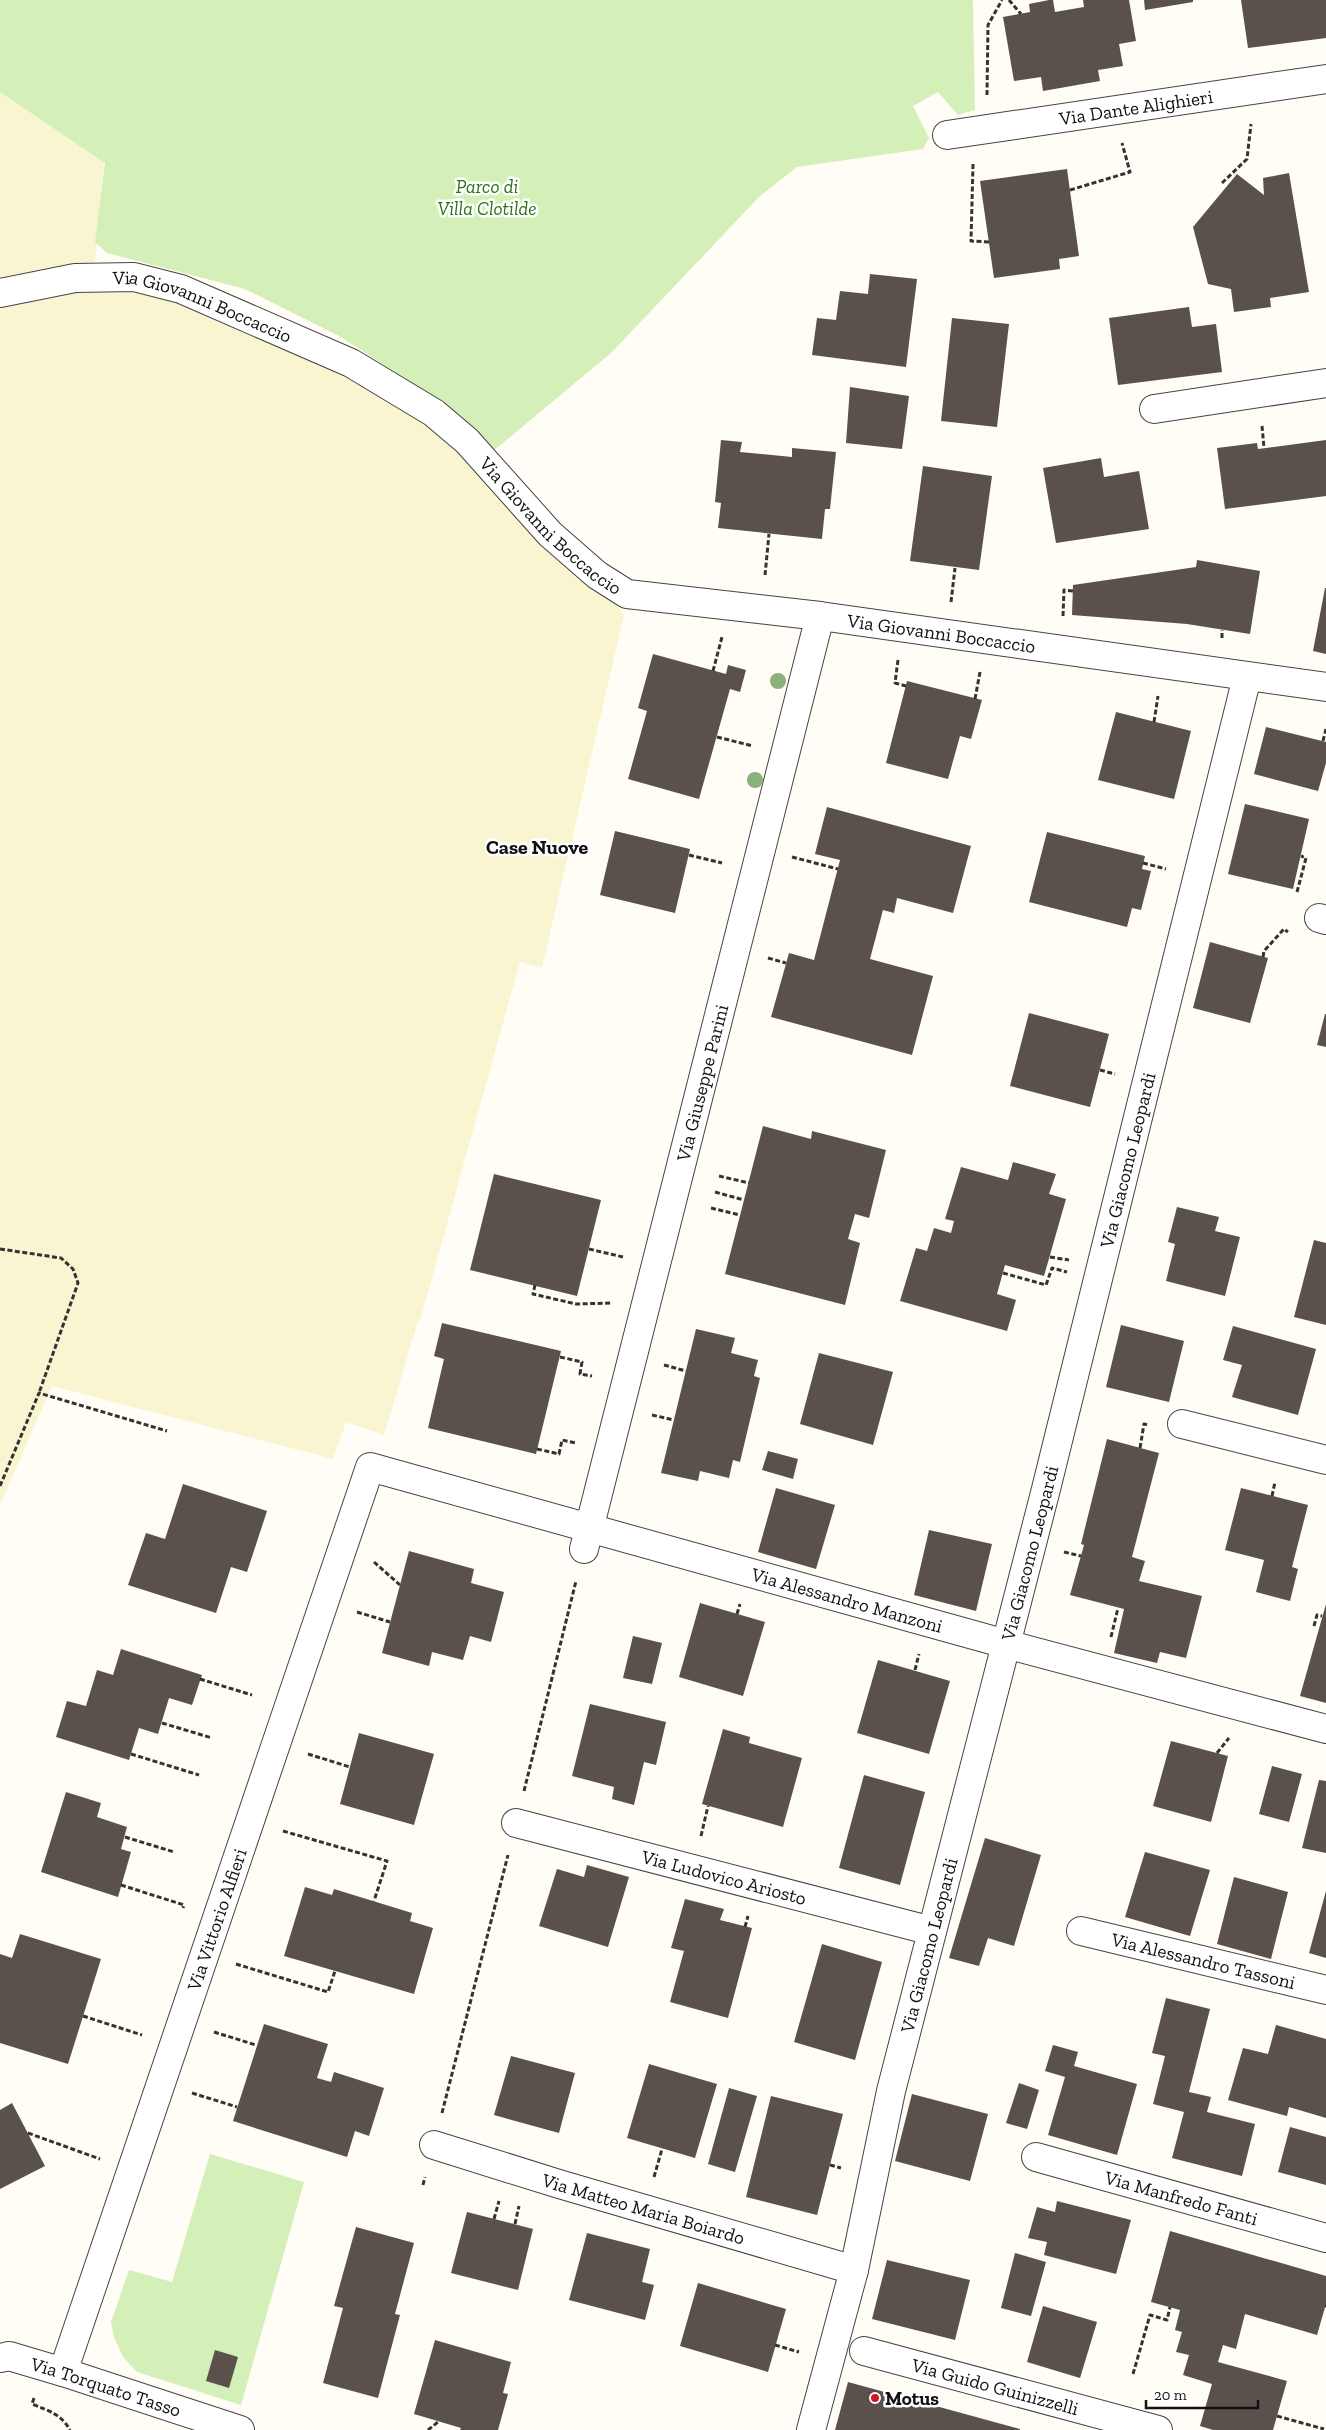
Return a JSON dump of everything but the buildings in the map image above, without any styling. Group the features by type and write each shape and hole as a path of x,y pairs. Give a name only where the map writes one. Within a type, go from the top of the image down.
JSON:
{"street":[{"name":"Via Dante Alighieri","path":"947,135 1326,79"},
{"name":"Via Giovanni Boccaccio","path":"0,293 75,278 134,277 181,289 351,363 434,413 467,442 550,534 597,575 627,594 820,616 1247,677 1326,686"},
{"path":"1154,408 1326,383"},
{"name":"Via Giuseppe Parini","path":"586,1539 820,616"},
{"name":"Via Giacomo Leopardi","path":"811,2430 854,2270 891,2091 1006,1644 1247,677"},
{"path":"1182,1424 1326,1460"},
{"name":"Via Alessandro Manzoni","path":"370,1466 586,1539 1006,1644 1326,1729"},
{"name":"Via Vittorio Alfieri","path":"63,2372 370,1466"},
{"name":"Via Ludovico Ariosto","path":"516,1823 932,1931"},
{"name":"Via Alessandro Tassoni","path":"1082,1931 1326,1990"},
{"name":"Via Matteo Maria Boiardo","path":"434,2145 559,2184 854,2270"},
{"name":"Via Manfredo Fanti","path":"1036,2157 1326,2238"},
{"name":"Via Guido Guinizzelli","path":"864,2351 1158,2430"},
{"name":"Via Torquato Tasso","path":"0,2358 10,2356 240,2430"}],"path":[{"path":"987,99 988,26 1002,0"},
{"path":"1009,0 1021,14"},
{"path":"1222,183 1247,158 1252,118"},
{"path":"1070,190 1130,172 1122,142 1129,139"},
{"path":"973,156 971,241 988,242"},
{"path":"764,582 769,534"},
{"path":"950,604 955,568"},
{"path":"1055,619 1062,620 1064,590 1073,591"},
{"path":"713,671 723,632"},
{"path":"899,656 895,683 906,686"},
{"path":"975,699 981,669"},
{"path":"1154,722 1160,687"},
{"path":"1322,741 1326,729"},
{"path":"717,737 758,748"},
{"path":"689,855 730,865"},
{"path":"790,856 838,869"},
{"path":"1296,896 1306,858 1300,856"},
{"path":"1263,957 1264,951 1284,930 1291,934"},
{"path":"767,958 786,963"},
{"path":"719,1176 748,1184"},
{"path":"715,1192 744,1200"},
{"path":"711,1208 740,1215"},
{"path":"589,1248 626,1258"},
{"path":"0,1249 61,1258 73,1269 78,1283 39,1394 0,1486"},
{"path":"1050,1256 1072,1261"},
{"path":"1003,1273 1046,1285 1052,1268 1070,1272"},
{"path":"535,1285 533,1294 576,1304 614,1303"},
{"path":"560,1357 582,1362 580,1374 596,1377"},
{"path":"656,1363 686,1371"},
{"path":"39,1394 167,1431"},
{"path":"644,1413 674,1420"},
{"path":"537,1450 559,1454 562,1440 579,1444"},
{"path":"423,2185 516,1823 586,1539"},
{"path":"370,1558 400,1585"},
{"path":"1110,1641 1118,1608"},
{"path":"354,1611 390,1622"},
{"path":"1314,1626 1316,1615 1322,1616"},
{"path":"200,1679 252,1695"},
{"path":"162,1723 212,1738"},
{"path":"131,1754 199,1775"},
{"path":"306,1754 350,1767"},
{"path":"699,1842 708,1806"},
{"path":"276,1829 387,1861 374,1901"},
{"path":"125,1837 174,1852"},
{"path":"121,1885 184,1905 181,1915"},
{"path":"230,1963 328,1992 335,1971"},
{"path":"83,2016 148,2037"},
{"path":"209,2030 256,2045"},
{"path":"189,2092 237,2107"},
{"path":"28,2133 108,2162"},
{"path":"1133,2374 1150,2315 1166,2320 1170,2307"},
{"path":"775,2346 802,2354"},
{"path":"36,2390 32,2404 56,2413 63,2419 70,2430"},
{"path":"1277,2416 1324,2429"},
{"path":"428,2430 438,2422"}],"shaded area":[{"path":"0,2 110,97 95,264 279,323 381,368 542,512 624,615 542,968 520,962 420,1321 418,1321 384,1435 346,1422 333,1459 52,1386 0,1505"}],"green space":[{"name":"Parco di Villa Clotilde","path":"0,0 973,0 975,110 958,115 938,92 913,106 929,138 923,149 797,167 760,196 611,353 492,452 442,403 341,337 245,289 107,253 95,242 105,163 0,92"},
{"path":"210,2154 304,2182 241,2405 137,2372 123,2357 114,2337 111,2322 129,2270 172,2282"}],"place":[{"name":"Motus","path":"875,2398"}],"district":[{"name":"Case Nuove","path":"537,847"}]}
